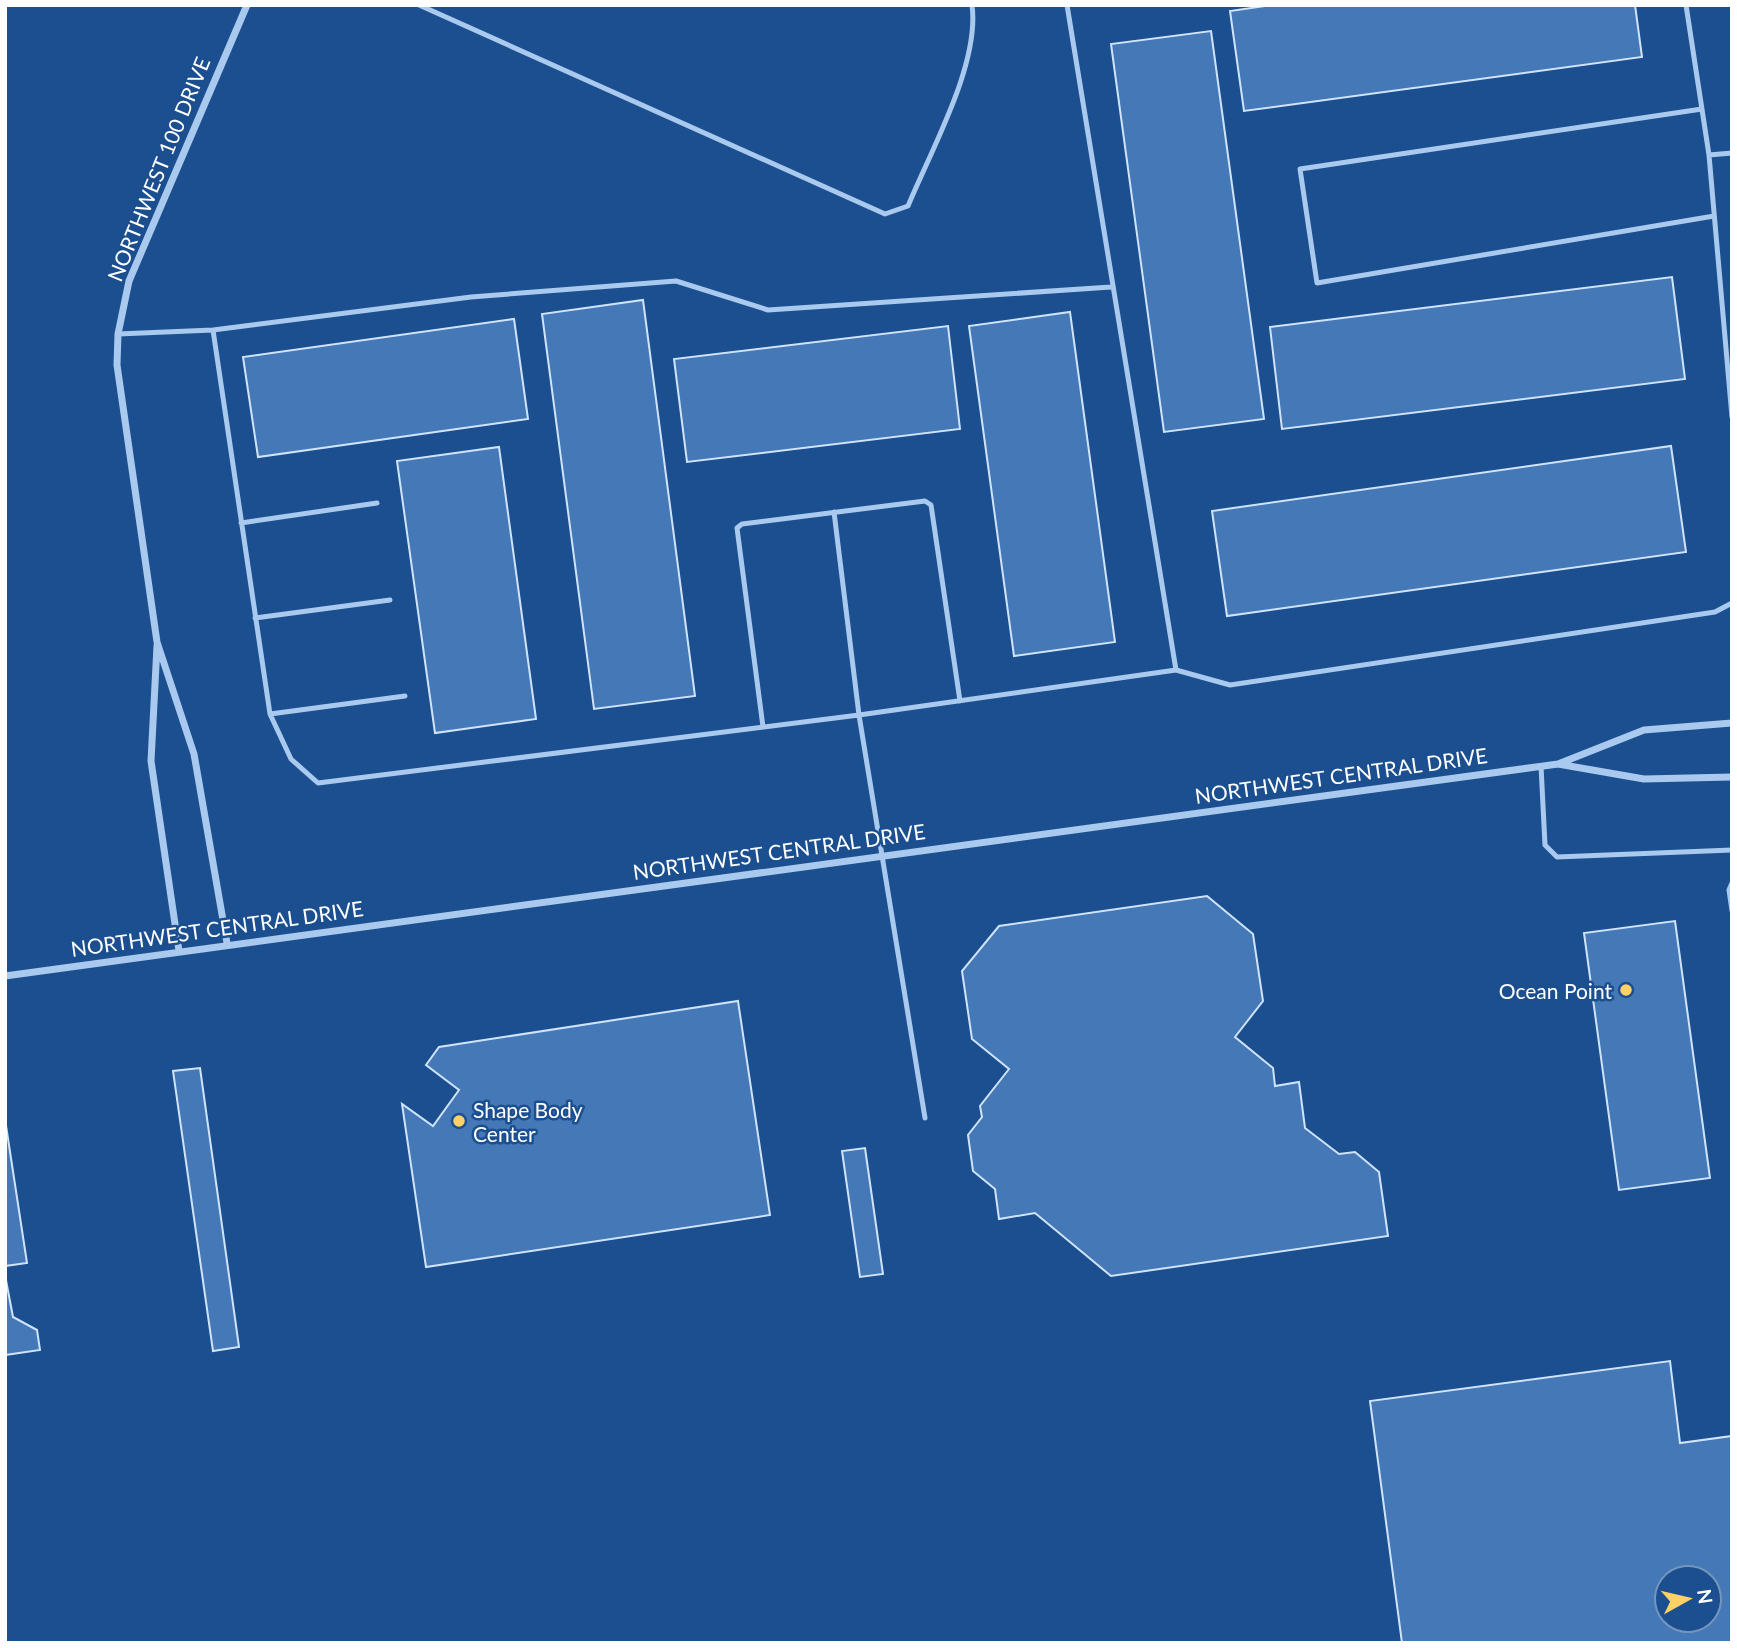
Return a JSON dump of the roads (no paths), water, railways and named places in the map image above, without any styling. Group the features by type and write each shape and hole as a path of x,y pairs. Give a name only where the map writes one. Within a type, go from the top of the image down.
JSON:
{"street":[{"name":"NORTHWEST 100 DRIVE","path":"227,943 194,754 157,642 117,365 122,307 138,255 247,5"},
{"name":"NORTHWEST 100 DRIVE","path":"157,642 152,761 179,951"},
{"name":"NORTHWEST CENTRAL DRIVE","path":"5,976 227,943 1558,764 1644,730 1732,723"},
{"name":"NORTHWEST CENTRAL DRIVE","path":"1558,764 1644,779 1732,777"}],"lane":[{"path":"419,5 885,214 908,206 969,58 974,22 972,5"},
{"path":"1067,5 1111,287 1176,670"},
{"path":"1686,5 1709,155 1732,417"},
{"path":"1702,109 1300,169 1317,284 1714,216"},
{"path":"1709,155 1732,153"},
{"path":"118,334 214,330 471,298 676,281 768,310 1111,287"},
{"path":"214,330 270,714 291,759 318,782 859,715 1176,670 1230,685 1715,612 1732,603"},
{"path":"763,727 737,528 742,524 925,501 931,505 960,701"},
{"path":"241,523 377,503"},
{"path":"834,512 859,715 925,1118"},
{"path":"255,618 390,600"},
{"path":"270,714 405,696"},
{"path":"1541,766 1545,845 1557,857 1732,850"},
{"path":"1732,883 1729,890 1732,911"}],"place":[{"name":"Ocean Point","path":"1626,990"},
{"name":"Shape Body Center","path":"459,1121"}]}
